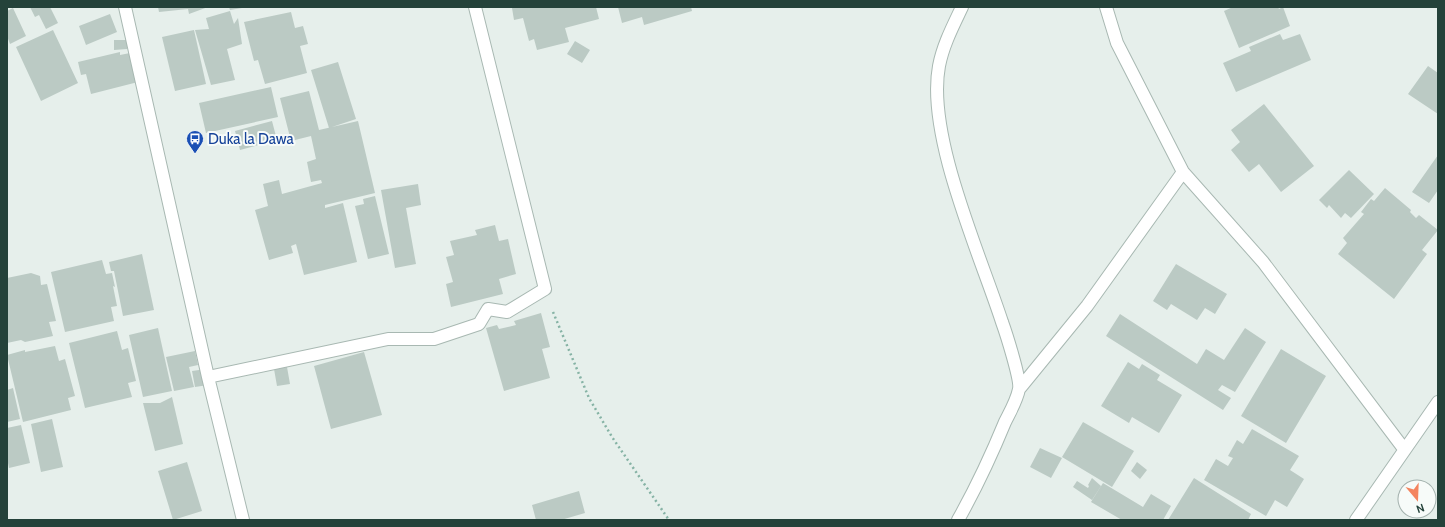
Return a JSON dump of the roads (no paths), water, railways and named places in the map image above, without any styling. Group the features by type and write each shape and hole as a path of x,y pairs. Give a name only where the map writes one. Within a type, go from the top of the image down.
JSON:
{"street":[{"path":"125,7 208,377 243,520"},
{"path":"208,377 388,339 434,339 479,324 488,309 507,312 545,289 475,7"},
{"path":"962,7 948,38 939,65 937,84 940,120 946,151 1009,343 1020,388"},
{"path":"1106,7 1117,43 1183,172 1263,262 1404,449"},
{"path":"958,520 981,478 1020,388 1087,306 1183,172"},
{"path":"1356,520 1438,402"}],"place":[{"name":"Duka la Dawa","path":"195,154"}]}
